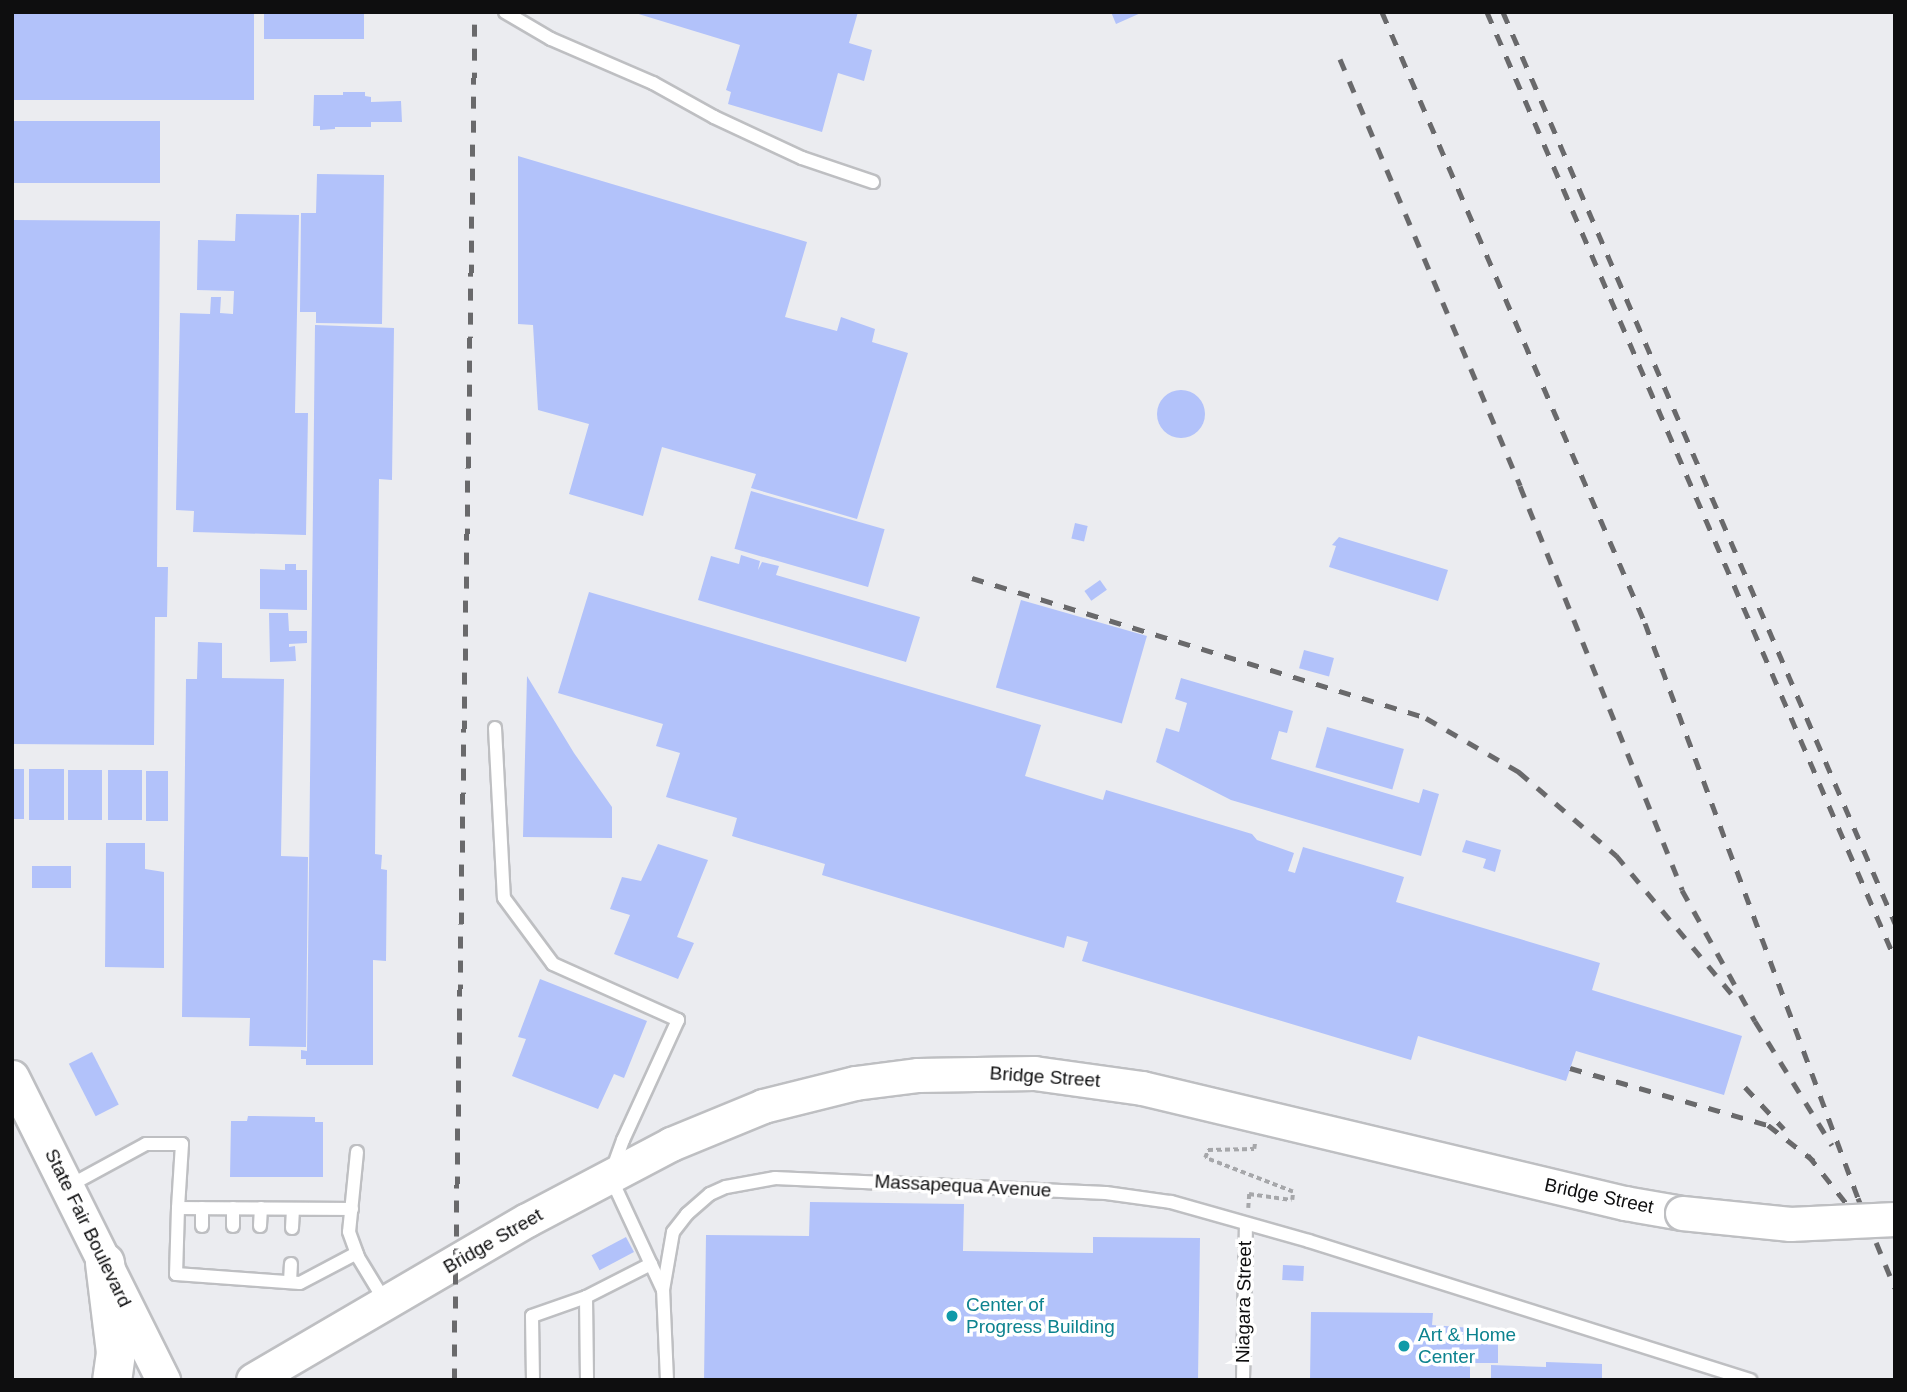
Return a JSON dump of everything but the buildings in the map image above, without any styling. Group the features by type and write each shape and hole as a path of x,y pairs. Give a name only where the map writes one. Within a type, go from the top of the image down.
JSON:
{"highway":[{"path":"105,1263 116,1353 111,1380"}],"main road":[{"name":"Bridge Street","path":"253,1380 527,1220 671,1144 764,1106 855,1083 918,1075 986,1073 1079,1077 1142,1088 1625,1203 1682,1213 1790,1224 1895,1219"},
{"name":"State Fair Boulevard","path":"12,1077 163,1380"}],"lane":[{"path":"505,12 551,39 653,83 714,117 789,152 873,182"},
{"path":"495,728 504,898 553,964 678,1020 623,1140 611,1176 663,1290 667,1380"},
{"path":"67,1187 146,1144 182,1144 176,1274 200,1270 230,1278 300,1283 357,1253"},
{"path":"357,1152 349,1232 357,1253 386,1303"},
{"name":"Massapequa Avenue","path":"663,1290 673,1232 687,1214 710,1194 726,1187 775,1178 1106,1193 1171,1202 1322,1245 1751,1380"},
{"path":"178,1208 352,1209"},
{"path":"202,1208 202,1226"},
{"path":"233,1208 233,1226"},
{"path":"260,1226 261,1208"},
{"path":"292,1228 293,1209"},
{"name":"Niagara Street","path":"1243,1380 1246,1224"},
{"path":"230,1278 231,1264"},
{"path":"290,1282 291,1264"},
{"path":"533,1380 532,1316 586,1297 652,1264"},
{"path":"257,1280 258,1265"},
{"path":"586,1297 587,1380"}],"path":[{"path":"1246,1224 1250,1194 1292,1200 1293,1192 1205,1158 1208,1150 1254,1149 1258,1116"}],"railway":[{"path":"454,1380 475,12"},
{"path":"1382,12 1645,623 1858,1198 1895,1288"},
{"path":"1487,12 1895,959"},
{"path":"1503,12 1895,923"},
{"path":"1340,59 1520,486 1682,890 1755,1021 1832,1145"},
{"path":"972,578 1426,718 1519,772 1616,855 1732,994"},
{"path":"1570,1068 1768,1125 1814,1161"},
{"path":"1745,1087 1784,1129"},
{"path":"1808,1155 1858,1218"}],"place":[{"name":"Center of Progress Building","path":"952,1316"},
{"name":"Art & Home Center","path":"1404,1346"}]}
